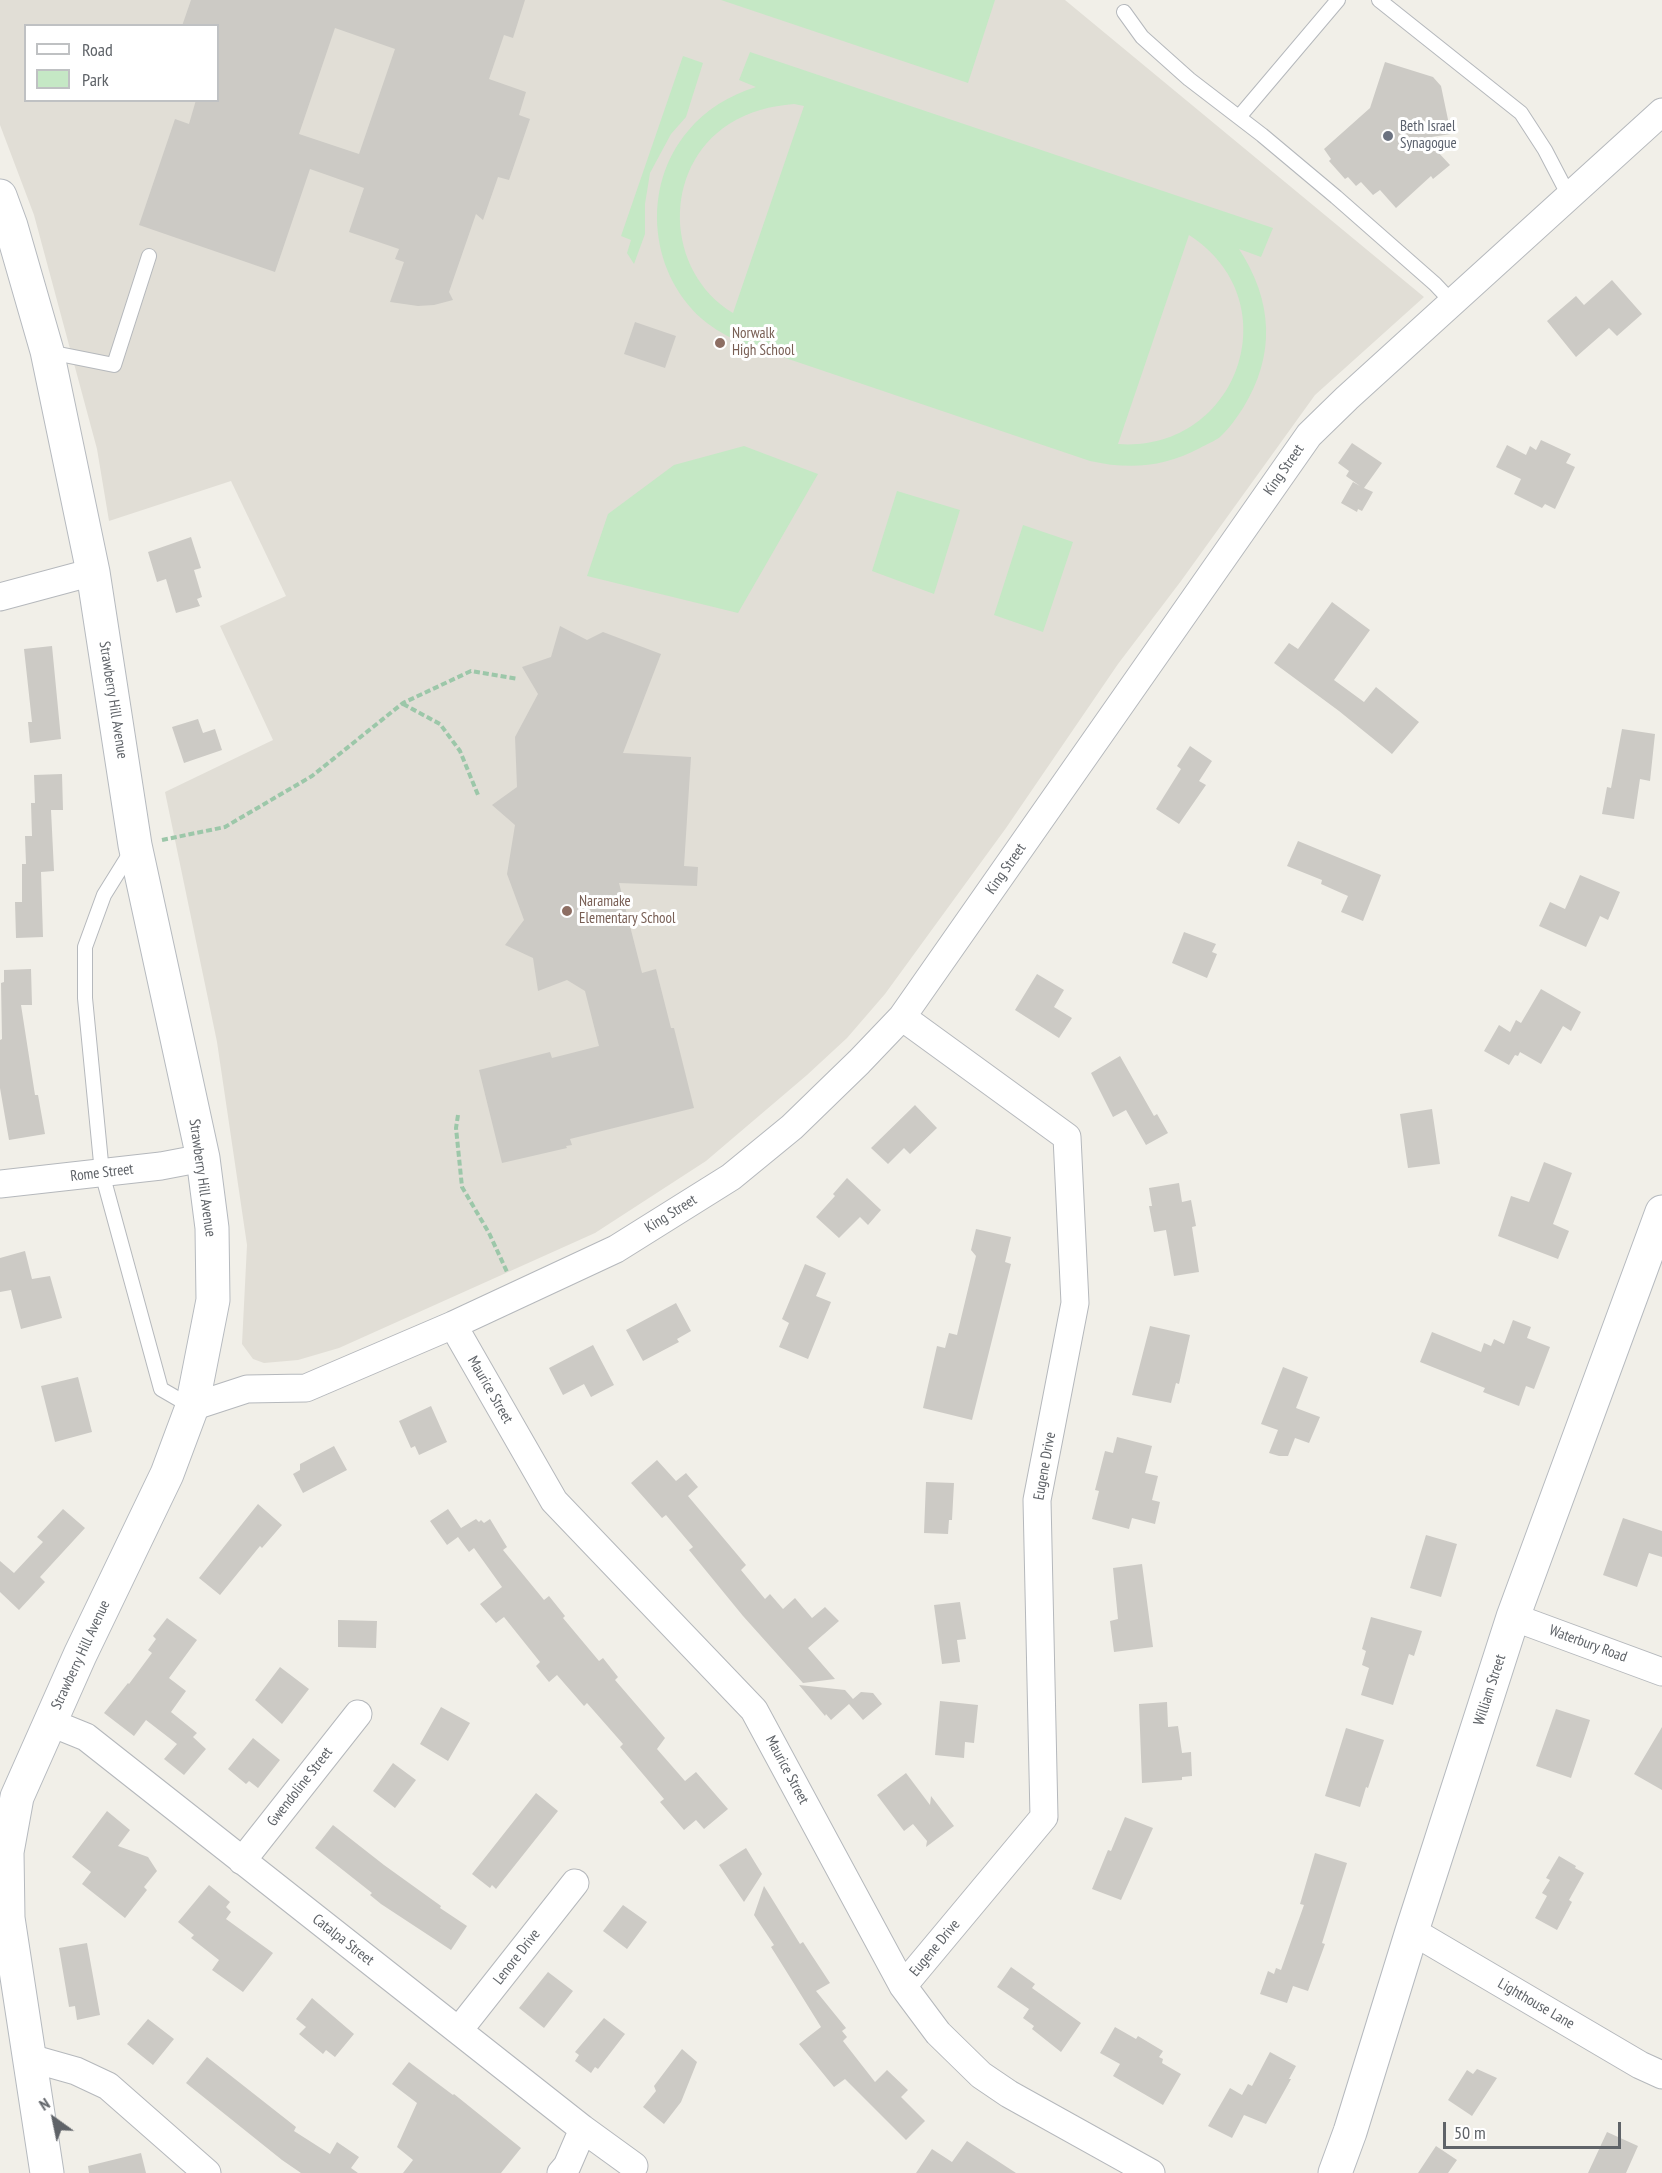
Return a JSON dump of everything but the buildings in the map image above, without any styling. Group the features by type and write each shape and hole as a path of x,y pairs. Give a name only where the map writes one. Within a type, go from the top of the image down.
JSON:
{"main road":[{"name":"Strawberry Hill Avenue","path":"0,196 11,226 46,351 93,572 135,845 203,1158 212,1228 213,1300 192,1407 167,1474 49,1722 8,1792 8,1918 47,2173"},
{"name":"William Street","path":"1335,2173 1513,1617 1662,1212"}],"street":[{"name":"King Street","path":"192,1407 247,1389 306,1388 453,1325 616,1249 731,1177 792,1127 902,1017 1309,435 1662,112"},
{"path":"0,597 93,572"},
{"name":"Eugene Drive","path":"902,1017 1067,1137 1075,1303 1037,1500 1044,1817 903,1986"},
{"name":"Rome Street","path":"0,1184 161,1166 203,1158"},
{"name":"Maurice Street","path":"453,1325 554,1501 754,1710 903,1986 938,2033 981,2075 1009,2094 1151,2173"},
{"name":"Waterbury Road","path":"1513,1617 1662,1672"},
{"name":"Gwendoline Street","path":"242,1861 358,1714"},
{"name":"Catalpa Street","path":"49,1722 86,1737 583,2129 634,2166"},
{"name":"Lenore Drive","path":"459,2031 575,1883"},
{"name":"Lighthouse Lane","path":"1412,1931 1640,2065 1662,2075"},
{"path":"30,2058 76,2071 108,2086 207,2173"},
{"path":"561,2173 567,2166 583,2129"}],"lane":[{"path":"1239,117 1338,0"},
{"path":"1379,0 1521,113 1545,150 1569,196"},
{"path":"1124,12 1142,37 1189,79 1239,117 1378,234 1452,302"},
{"path":"46,351 114,365 149,256"},
{"path":"135,845 104,895 85,947 85,998 102,1173 161,1389 192,1407"}],"path":[{"path":"135,845 225,827 312,776 402,703 471,671 518,678"},
{"path":"402,703 440,724 460,751 478,795"},
{"path":"458,1115 456,1128 462,1186 489,1233 508,1275"}],"shaded area":[{"path":"0,0 1065,0 1424,297 1315,395 1118,664 1006,828 885,994 847,1038 807,1075 706,1161 595,1233 339,1348 298,1360 264,1363 253,1359 242,1344 247,1245 217,1042 165,792 273,740 220,626 286,596 231,481 109,521 97,449 34,215 0,125"}],"green space":[{"path":"721,0 995,0 968,83"},
{"path":"750,52 1273,228 1261,257 1239,249 1259,288 1266,328 1261,368 1254,388 1243,408 1220,437 1187,454 1146,465 1105,464 1090,461 747,345 716,329 688,304 673,281 663,257 658,231 658,204 663,178 673,153 688,131 719,104 756,87 739,80","holes":["794,104 804,106 733,313 711,295 694,272 684,247 680,220 682,192 691,166 707,143 729,124 760,110","1189,235 1220,263 1238,297 1243,333 1237,368 1220,399 1194,424 1160,440 1118,444"]},
{"path":"683,56 703,63 686,117 671,134 650,173 645,204 645,234 634,264 627,253 631,240 621,236"},
{"path":"744,446 818,474 738,613 587,576 608,514 674,465"},
{"path":"897,491 960,510 934,594 872,571"},
{"path":"1023,525 1073,542 1043,632 994,615"}],"place":[{"name":"Beth Israel Synagogue","path":"1388,136"},
{"name":"Norwalk High School","path":"720,343"},
{"name":"Naramake Elementary School","path":"567,911"}]}
